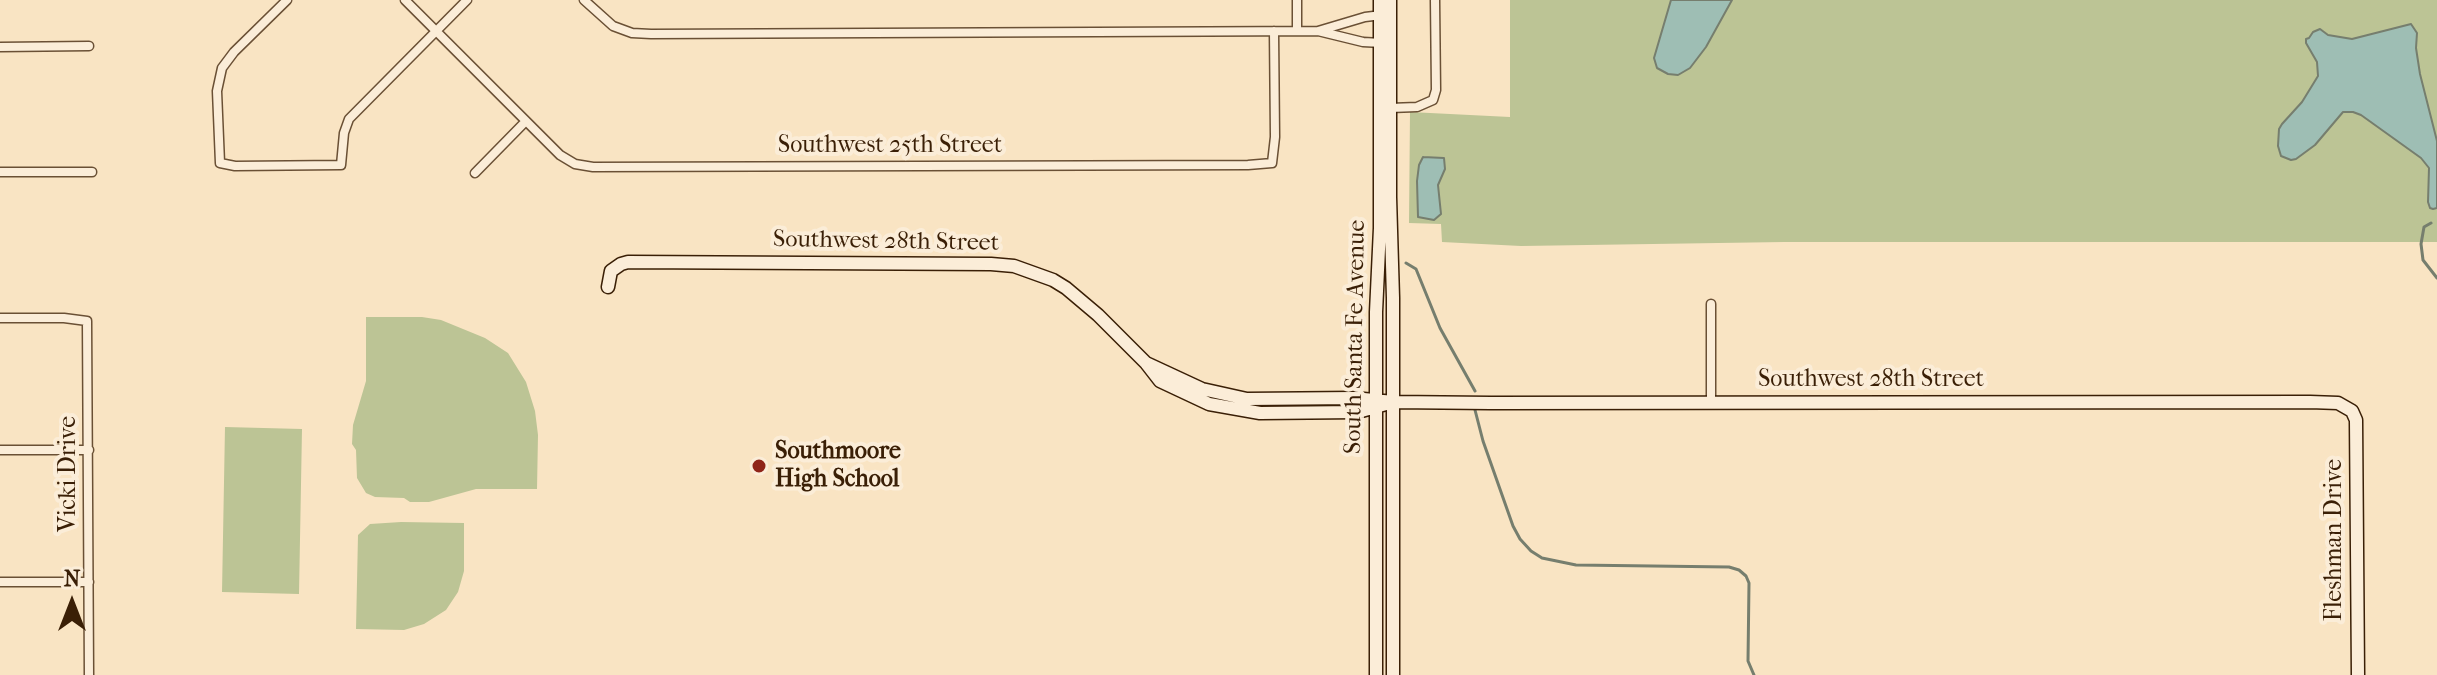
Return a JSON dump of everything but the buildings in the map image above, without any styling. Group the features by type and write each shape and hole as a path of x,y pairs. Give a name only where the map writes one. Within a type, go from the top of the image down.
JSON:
{"street":[{"path":"287,0 222,68 217,91 220,163 235,166 341,165 344,133 349,119 467,0"},
{"name":"Southwest 25th Street","path":"405,0 525,122 567,160 593,167 1272,163 1275,137 1274,31"},
{"path":"584,0 613,26 632,33 1318,31 1363,42 1385,43"},
{"path":"1297,0 1297,31"},
{"name":"South Santa Fe Avenue","path":"1376,675 1377,272 1385,43 1385,15 1380,0"},
{"name":"South Santa Fe Avenue","path":"1385,15 1390,0"},
{"path":"1390,108 1417,107 1433,100 1436,90 1435,0"},
{"path":"1318,31 1365,17 1385,15"},
{"name":"South Santa Fe Avenue","path":"1385,43 1390,108 1393,675"},
{"path":"0,47 89,46"},
{"path":"475,173 525,122"},
{"path":"0,172 92,172"},
{"name":"Southwest 28th Street","path":"608,287 611,271 628,262 1014,266 1053,280 1074,294 1146,363 1160,381 1209,404 1260,413 1358,412 1377,403 1393,402 2310,402 2338,403 2349,407"},
{"path":"1711,304 1711,402"},
{"name":"Vicki Drive","path":"0,318 87,321 89,675"},
{"name":"Fleshman Drive","path":"2349,407 2357,429 2358,675"},
{"path":"0,450 89,450"},
{"path":"0,582 89,582"}],"green space":[{"path":"1510,0 2437,0 2437,242 1784,242 1521,246 1442,242 1441,224 1409,223 1410,112 1510,117"},
{"path":"366,317 441,320 485,338 508,353 526,382 535,411 537,489 476,489 429,502 375,497 366,493 357,478 356,450 352,444 353,425 366,381"},
{"path":"225,427 302,429 299,594 222,592"},
{"path":"464,523 464,571 458,592 446,610 424,624 404,630 356,629 358,535 370,524"}],"water":[{"path":"1671,0 1732,0 1706,47 1690,68 1678,75 1657,68 1654,58"},
{"path":"2411,24 2417,33 2420,74 2437,141 2437,208 2433,209 2428,202 2429,168 2421,158 2361,115 2343,112 2315,145 2296,159 2281,156 2278,146 2279,129 2302,102 2318,76 2317,62 2306,43 2313,32 2320,29 2328,35 2352,39"},
{"path":"1423,157 1444,158 1445,169 1438,185 1441,214 1434,220 1418,217 1417,181"}],"waterway":[{"path":"2431,223 2424,227 2421,244 2423,260 2437,278"},
{"path":"1406,263 1416,269 1440,328 1475,391"},
{"path":"1475,410 1513,526 1520,539 1542,558 1576,565 1729,567 1746,576 1749,583 1748,661 1754,675"}],"place":[{"name":"Southmoore High School","path":"759,466"}]}
